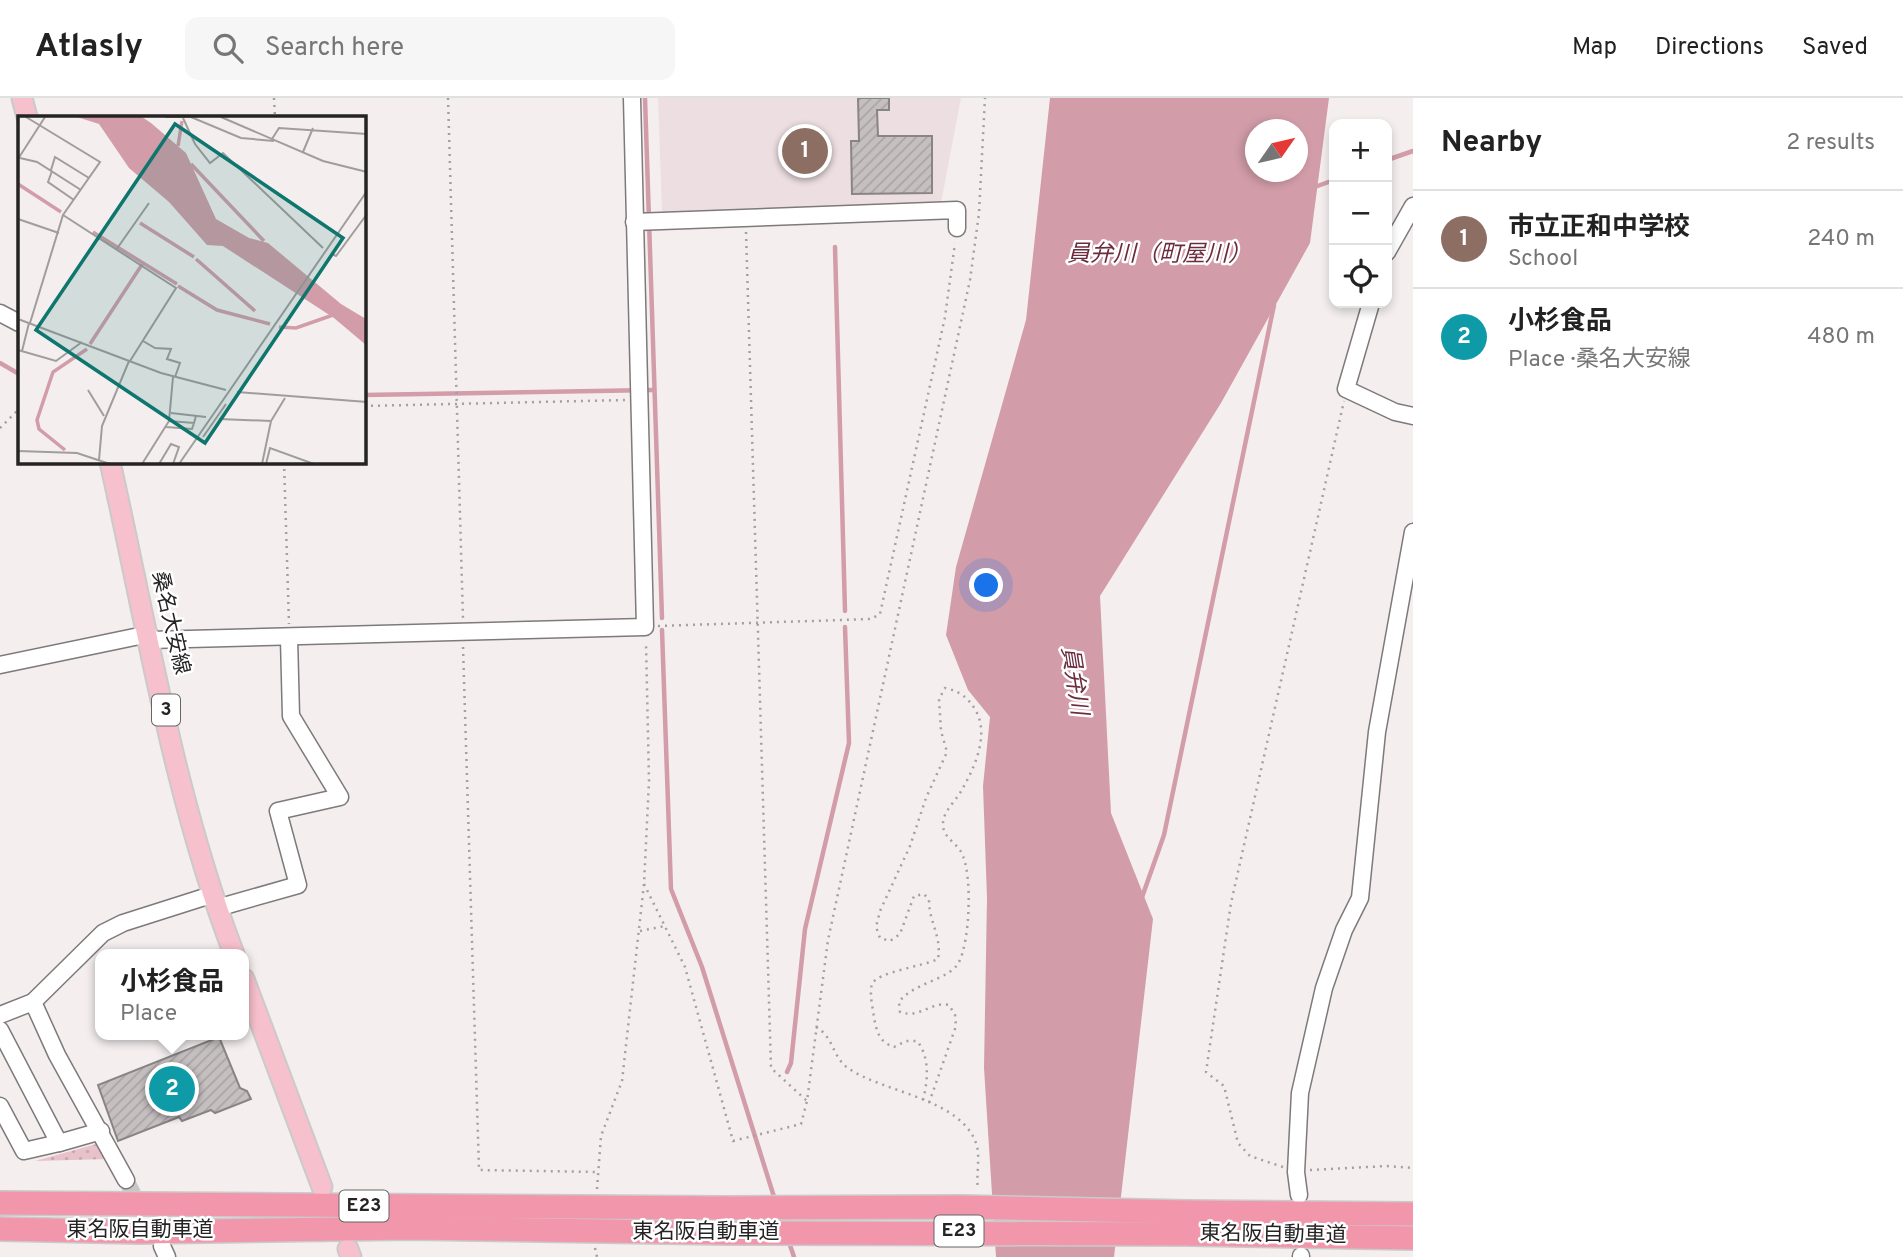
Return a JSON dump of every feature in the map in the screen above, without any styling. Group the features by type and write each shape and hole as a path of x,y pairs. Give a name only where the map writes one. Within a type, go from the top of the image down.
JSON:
{"highway":[{"name":"東名阪自動車道","path":"0,1203 962,1207 1413,1238"},
{"name":"東名阪自動車道","path":"0,1229 140,1232 410,1228 728,1233 1189,1223 1413,1214"}],"main road":[{"path":"22,98 27,116"},
{"name":"桑名大安線","path":"110,464 191,827 214,902 232,949"},
{"path":"249,993 321,1187"}],"street":[{"path":"0,665 150,637 289,638 645,627 638,381 644,221 632,98"},
{"path":"1391,245 1413,206"},
{"path":"644,221 957,210 957,228"},
{"path":"1370,308 1346,389 1395,412 1413,416"},
{"path":"0,313 18,322"},
{"path":"1299,1195 1296,1172 1300,1093 1324,988 1344,930 1360,898 1377,732 1413,532"},
{"path":"0,1015 33,1002 103,933 123,922 298,885 278,811 340,797 291,716 289,638"},
{"path":"33,1002 57,1055 126,1180"},
{"path":"0,1030 59,1143"},
{"path":"0,1106 24,1151 101,1131"}],"path":[{"path":"274,98 275,116"},
{"path":"448,98 459,403 479,1170 599,1172"},
{"path":"644,884 685,968 733,1141 801,1124 807,1101 828,940 970,281 979,213 985,98"},
{"path":"745,217 771,1069 807,1101"},
{"path":"597,1189 601,1136 622,1081 644,884 649,781 645,627 871,619 880,614 945,317 957,228"},
{"path":"1346,389 1231,903 1206,1072 1224,1086 1238,1143 1250,1156 1296,1172 1387,1166 1413,1168"},
{"path":"366,406 639,399"},
{"path":"0,428 18,410"},
{"path":"284,464 289,638"},
{"path":"923,1100 927,1085 926,1052 917,1041 906,1041 894,1047 884,1043 877,1032 872,984 879,976 924,966 938,959 941,943 929,914 929,900 923,894 914,895 900,934 890,941 880,938 876,927 880,911 910,846 947,752 940,731 939,699 945,688 956,690 972,704 981,723 981,740 965,783 945,813 943,826 947,837 963,855 968,877 968,915 963,952 959,964 947,974 918,985 899,1002 900,1012 909,1015 920,1014 941,1003 948,1005 955,1015 956,1026 929,1103"},
{"path":"639,931 665,926"},
{"path":"816,1027 825,1032 837,1059 850,1070 929,1103 949,1114 971,1132 978,1149 978,1191"},
{"path":"595,1248 597,1257"}],"shaded area":[{"path":"658,98 961,98 941,203 662,213"},
{"path":"100,1143 109,1159 35,1161"}],"water":[{"name":"員弁川（町屋川）","path":"1050,98 1329,98 1310,243 1221,403 1100,596 1111,813 1153,919 1114,1257 996,1257 984,1068 987,898 983,786 990,717 968,690 946,635 956,567 1026,320"}],"building":[{"path":"858,98 889,98 889,110 877,110 878,136 932,136 932,193 852,194 851,141 859,141"},
{"path":"211,1040 220,1040 240,1088 247,1091 251,1099 215,1113 211,1110 182,1121 179,1117 118,1141 98,1085"}],"waterway":[{"path":"645,98 662,618"},
{"path":"1392,158 1413,151"},
{"path":"1312,188 1329,182"},
{"path":"835,247 845,611"},
{"path":"1141,900 1164,835 1274,305"},
{"path":"0,363 18,373"},
{"path":"366,395 653,390"},
{"path":"787,1072 791,1063 805,929 849,743 845,627"},
{"path":"662,630 671,889 702,967 775,1200"},
{"path":"789,1242 794,1257"}],"tunnel":[{"path":"126,1180 157,1238"}],"place":[{"name":"市立正和中学校","path":"805,151"},
{"name":"小杉食品","path":"172,1089"}],"water label":[{"name":"員弁川","path":"1073,681"}]}
